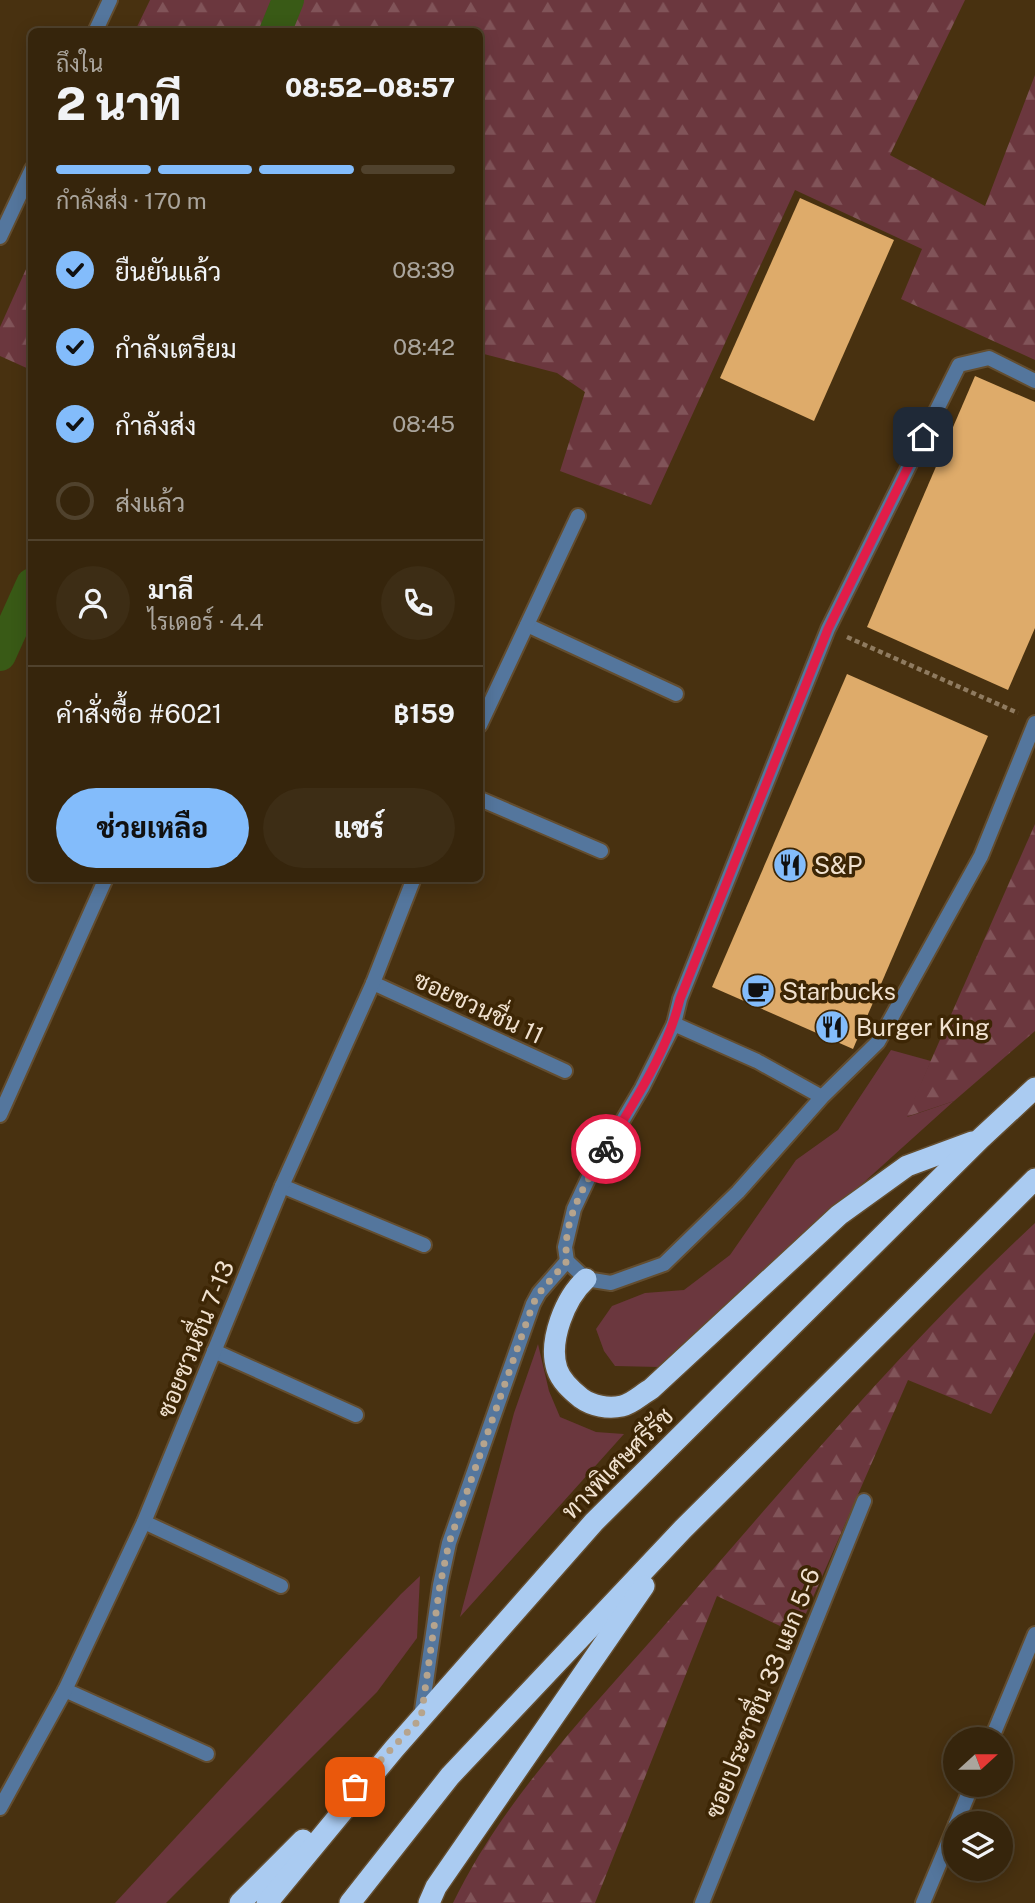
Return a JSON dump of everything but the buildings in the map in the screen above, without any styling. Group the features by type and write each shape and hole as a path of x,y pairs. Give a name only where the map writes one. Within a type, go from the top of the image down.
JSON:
{"highway":[{"name":"ทางพิเศษศรีรัช","path":"267,1903 394,1749 594,1522 986,1133 1035,1088"},
{"path":"586,1279 575,1289 567,1303 554,1345 557,1370 568,1388 592,1406 624,1406 650,1389 839,1215 907,1166 986,1133"},
{"path":"350,1903 450,1776 683,1529 1033,1181"},
{"path":"429,1903 436,1887 683,1529"},
{"path":"240,1903 394,1749"}],"street":[{"path":"97,28 110,0"},
{"path":"0,237 28,178"},
{"path":"1029,719 981,856 878,1042 822,1097 738,1192 664,1264 611,1283 586,1279 567,1261 565,1247 574,1209 588,1179 642,1088 674,1024 680,999 828,629 959,365 989,358 1035,381"},
{"path":"483,719 578,516"},
{"path":"527,625 676,694"},
{"path":"483,800 601,852"},
{"path":"0,1115 104,882"},
{"name":"ซอยชวนชื่น 7-13","path":"0,1808 65,1690 144,1522 282,1186 373,983 412,882"},
{"name":"ซอยชวนชื่น 11","path":"373,983 565,1071"},
{"path":"674,1024 757,1061 822,1097"},
{"path":"282,1186 424,1245"},
{"path":"421,1718 440,1585 449,1543 533,1304 539,1293 567,1261"},
{"path":"214,1351 356,1415"},
{"name":"ซอยประชาชื่น 33 แยก 5-6","path":"702,1903 864,1501"},
{"path":"144,1522 281,1586"},
{"path":"996,1727 1035,1634"},
{"path":"65,1690 207,1754"},
{"path":"923,1903 943,1855"}],"path":[{"path":"828,629 1029,719"}],"green space":[{"path":"150,0 965,0 890,155 985,206 1035,75 1035,360 901,299 922,249 795,190 651,505 560,471 585,392 557,373 483,354 483,28 136,28"},
{"path":"28,265 28,368 0,356 0,327"},
{"path":"1035,824 1035,1031 954,1101 906,1117"},
{"path":"891,1050 931,1061 907,1117 954,1101 659,1367 615,1366 604,1351 596,1329 612,1306 645,1293 684,1290 730,1255 796,1160 838,1130"},
{"path":"1035,1223 1035,1332 991,1414 908,1380 797,1634 717,1596 595,1903 453,1903 499,1824 554,1751 895,1365 940,1316"},
{"path":"538,1344 549,1391 560,1417 596,1432 624,1434 460,1617 514,1413"},
{"path":"420,1576 417,1638 377,1692 166,1903 115,1903 401,1594"}],"waterway":[{"path":"277,28 288,0"},
{"path":"0,655 28,593"}],"way so far":[{"path":"355,1787 421,1718 440,1585 449,1543 533,1304 539,1293 567,1261 565,1247 574,1209 606,1149"}],"place":[{"name":"S&P","path":"790,865"},
{"name":"Starbucks","path":"758,991"},
{"name":"Burger King","path":"832,1027"}],"route":[{"path":"606,1149 642,1088 674,1024 680,999 828,629 923,437"}]}
